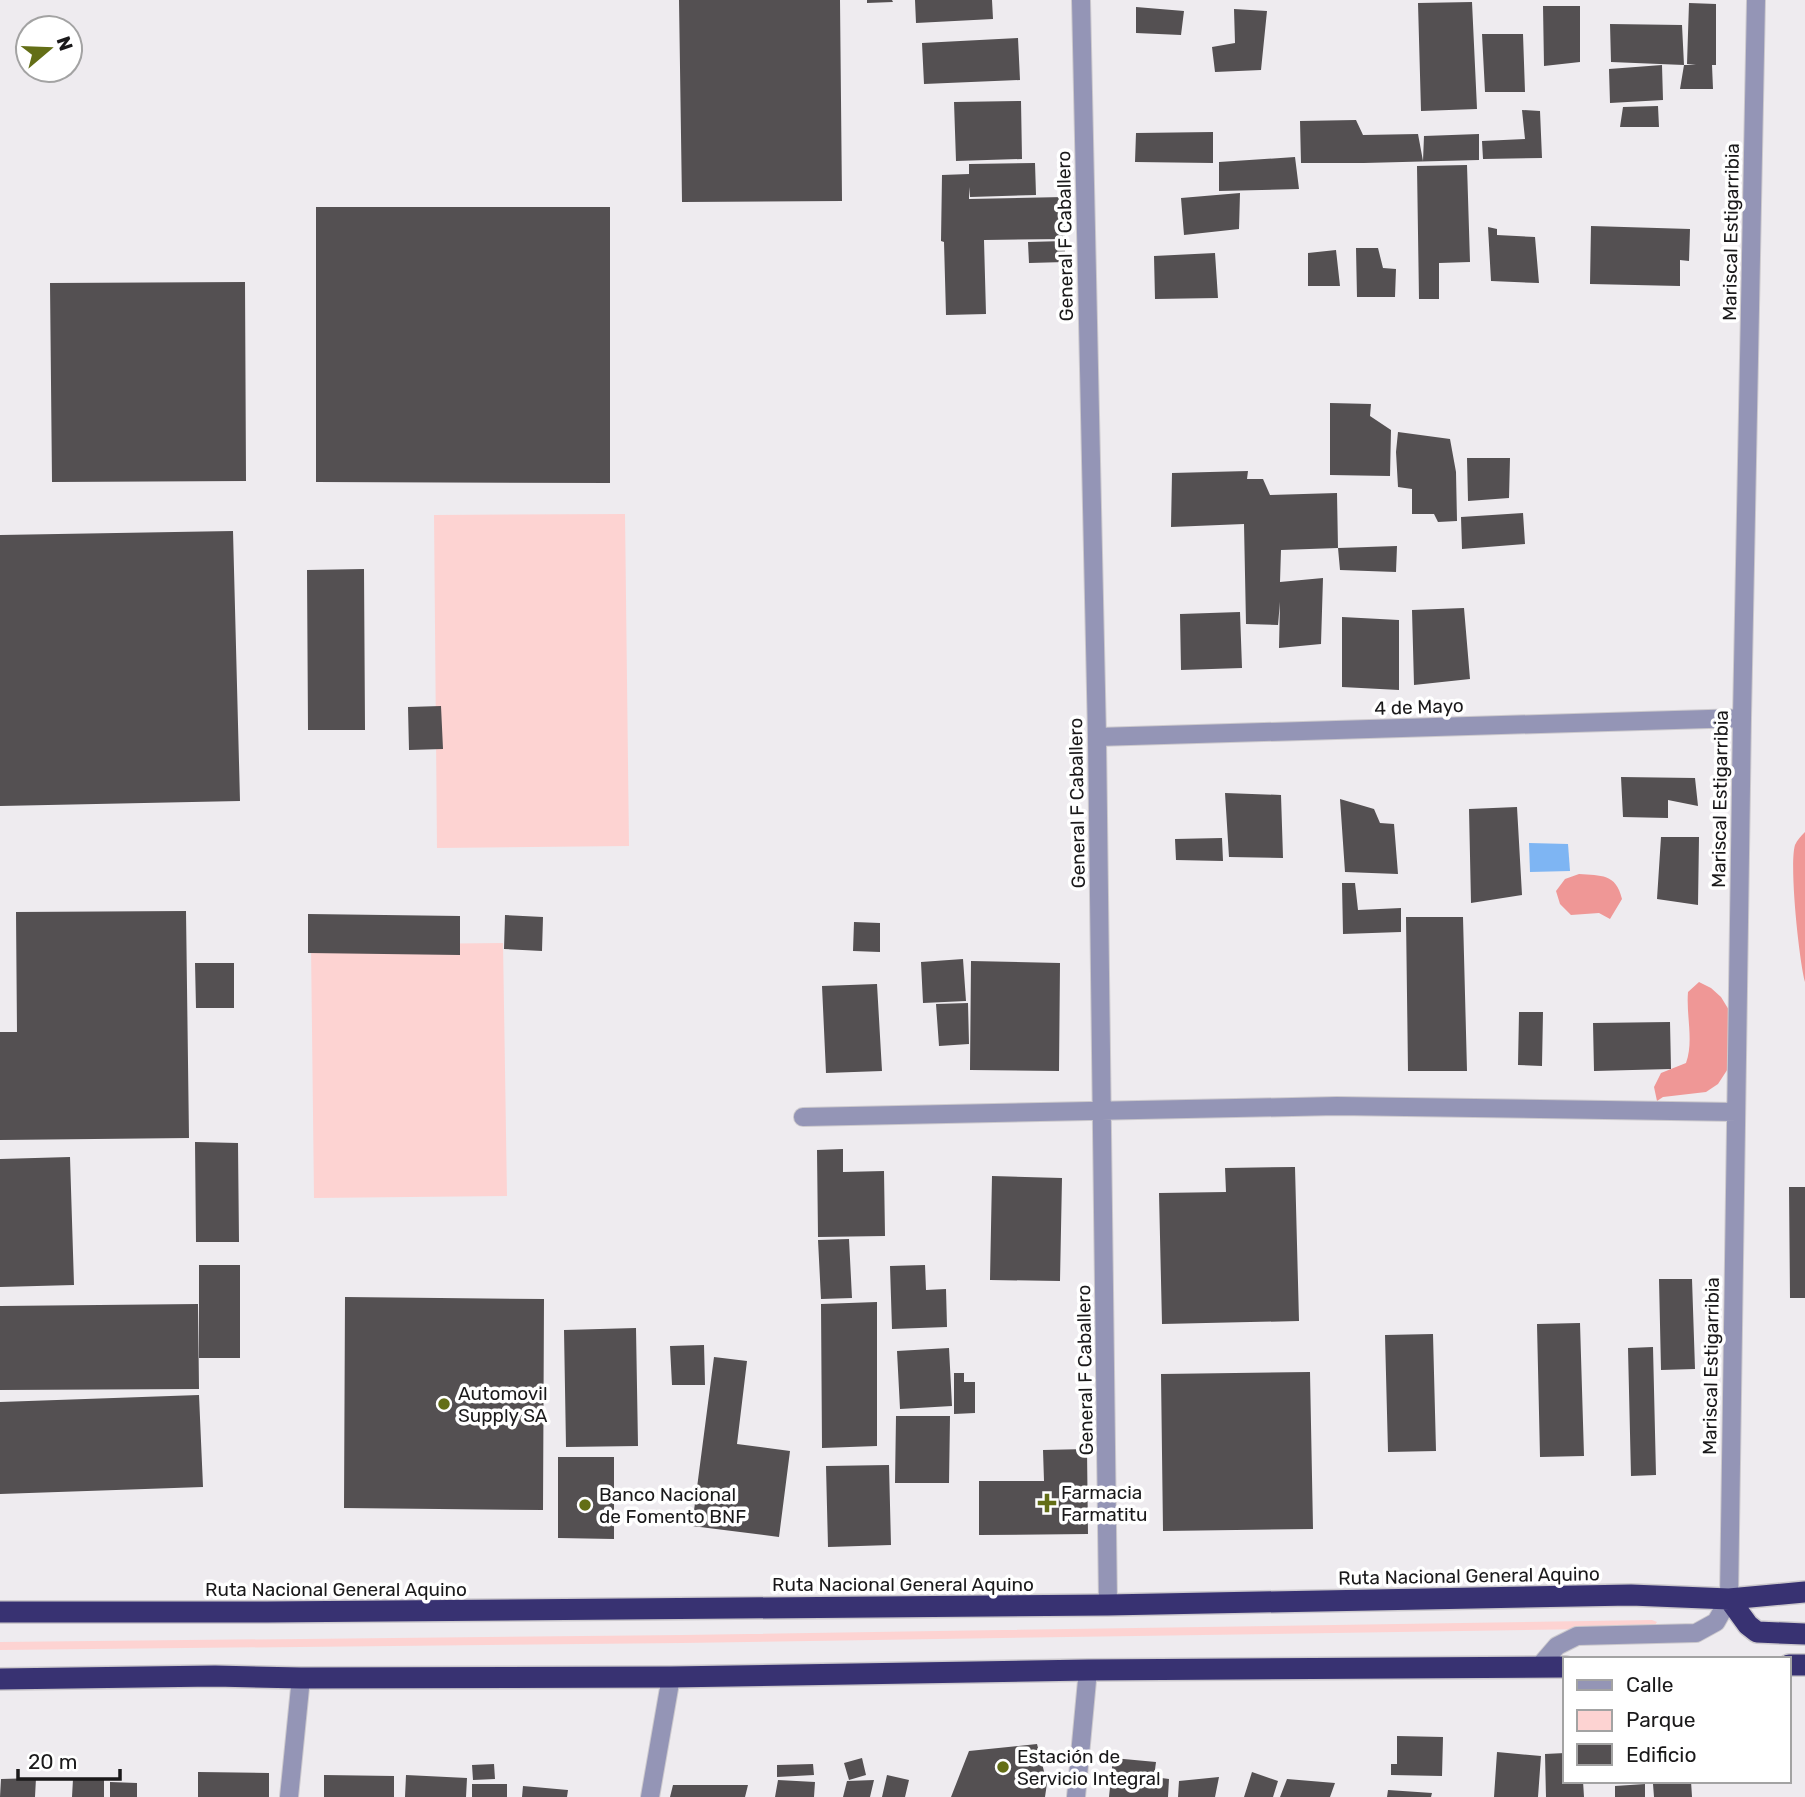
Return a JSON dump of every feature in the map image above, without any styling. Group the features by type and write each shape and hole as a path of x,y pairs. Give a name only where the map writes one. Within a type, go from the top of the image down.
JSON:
{"highway":[{"name":"Ruta Nacional General Aquino","path":"0,1612 1108,1605 1631,1595 1728,1599 1805,1592"},
{"path":"1728,1599 1748,1625 1757,1632 1805,1634"},
{"path":"0,1679 215,1676 671,1677 1087,1670 1563,1667"}],"street":[{"name":"General F Caballero","path":"1081,0 1097,737 1108,1605"},
{"name":"Mariscal Estigarribia","path":"1728,1599 1756,0"},
{"name":"4 de Mayo","path":"1097,737 1742,718"},
{"path":"803,1116 1337,1106 1736,1112"},
{"path":"1538,1668 1557,1646 1577,1636 1696,1633 1716,1622 1728,1599"},
{"path":"1076,1797 1087,1670"},
{"path":"650,1797 671,1677"},
{"path":"289,1797 300,1678"}],"green space":[{"path":"625,514 629,846 437,848 434,515"},
{"path":"503,943 507,1196 314,1198 311,945"},
{"path":"1657,1622 1653,1628 0,1650 0,1642"}],"shaded area":[{"path":"1805,832 1805,982 1798,934 1793,856 1795,845"},
{"path":"1579,874 1606,878 1616,884 1622,899 1610,919 1599,913 1571,915 1560,904 1556,891 1565,879"},
{"path":"1699,982 1721,997 1735,1020 1733,1061 1718,1084 1706,1092 1663,1097 1657,1101 1654,1087 1661,1073 1686,1063 1690,1037 1688,992"}],"water":[{"path":"1529,843 1568,844 1570,871 1530,872"}],"building":[{"path":"679,0 840,0 842,201 682,202"},
{"path":"867,0 892,0 893,2 867,3"},
{"path":"915,0 992,0 993,19 916,23"},
{"path":"1472,2 1477,109 1421,111 1418,3"},
{"path":"1689,3 1716,4 1716,65 1712,65 1713,89 1680,89 1684,65 1696,65 1687,64"},
{"path":"1543,6 1580,6 1580,62 1544,66"},
{"path":"1136,7 1184,11 1181,35 1136,33"},
{"path":"1234,9 1267,11 1261,70 1215,72 1212,47 1235,43"},
{"path":"1610,24 1682,25 1684,65 1611,62"},
{"path":"1482,34 1523,34 1525,92 1485,92"},
{"path":"1018,38 1020,80 924,84 922,43"},
{"path":"1662,65 1663,100 1610,103 1609,69"},
{"path":"1021,101 1022,159 956,161 954,102"},
{"path":"1658,106 1659,127 1620,127 1623,107"},
{"path":"1522,110 1540,111 1542,158 1483,159 1482,141 1525,139"},
{"path":"1356,120 1363,135 1418,134 1423,161 1424,136 1479,134 1479,160 1364,163 1301,163 1300,121"},
{"path":"1213,132 1213,163 1135,162 1136,133"},
{"path":"1295,157 1299,189 1219,191 1219,162"},
{"path":"1035,163 1036,195 970,197 969,187 969,199 1064,197 1065,239 984,240 986,314 946,315 944,242 941,241 942,175 969,174 969,164"},
{"path":"1467,165 1470,262 1439,263 1439,299 1419,299 1417,166"},
{"path":"1240,193 1239,229 1184,235 1181,198"},
{"path":"316,207 610,207 610,483 316,482"},
{"path":"1591,226 1690,229 1689,261 1680,260 1680,286 1590,284"},
{"path":"1488,227 1497,229 1497,235 1535,237 1539,283 1491,281"},
{"path":"1065,241 1065,262 1029,263 1028,242"},
{"path":"1356,248 1378,248 1383,268 1396,269 1395,297 1357,297"},
{"path":"1336,250 1340,286 1308,286 1308,253"},
{"path":"1215,253 1218,298 1155,299 1154,256"},
{"path":"245,282 246,481 52,482 50,283"},
{"path":"1330,403 1371,404 1370,416 1391,430 1390,476 1330,475"},
{"path":"1398,432 1450,439 1456,472 1457,521 1438,522 1434,514 1412,514 1412,489 1398,487"},
{"path":"1467,458 1510,458 1509,498 1468,501"},
{"path":"1248,471 1247,479 1263,479 1270,495 1337,493 1338,548 1281,550 1280,582 1323,578 1321,644 1279,648 1280,602 1278,625 1246,624 1244,524 1171,527 1172,473"},
{"path":"1523,513 1525,544 1462,549 1461,517"},
{"path":"233,531 240,801 0,806 0,535"},
{"path":"1397,546 1396,572 1340,570 1338,548"},
{"path":"364,569 365,730 308,730 307,570"},
{"path":"1464,608 1470,679 1414,685 1412,610"},
{"path":"1240,612 1242,668 1181,670 1180,614"},
{"path":"1342,617 1399,620 1399,690 1342,687"},
{"path":"441,706 443,749 409,750 408,707"},
{"path":"1621,777 1695,778 1698,806 1668,800 1668,818 1623,817"},
{"path":"1225,793 1281,795 1283,858 1229,857"},
{"path":"1340,799 1374,809 1380,823 1394,824 1398,874 1345,872"},
{"path":"1517,807 1522,895 1471,903 1469,809"},
{"path":"1661,837 1699,837 1698,905 1657,899"},
{"path":"1222,838 1223,861 1176,860 1175,839"},
{"path":"1342,883 1355,883 1358,910 1401,908 1401,932 1343,934"},
{"path":"186,911 189,1138 0,1140 0,1032 17,1032 16,912"},
{"path":"308,914 460,916 460,955 308,953"},
{"path":"505,915 543,917 542,951 504,949"},
{"path":"1406,917 1463,917 1467,1071 1408,1071"},
{"path":"854,922 880,923 880,952 853,951"},
{"path":"963,959 966,1001 923,1003 921,962"},
{"path":"971,961 1060,963 1059,1071 970,1070"},
{"path":"195,963 234,963 234,1008 196,1008"},
{"path":"877,984 882,1071 826,1073 822,986"},
{"path":"968,1003 969,1044 939,1046 936,1004"},
{"path":"1519,1012 1543,1012 1542,1066 1518,1065"},
{"path":"1670,1022 1671,1069 1594,1071 1593,1023"},
{"path":"195,1142 238,1143 239,1242 196,1242"},
{"path":"843,1149 843,1172 884,1171 885,1236 818,1237 817,1150"},
{"path":"70,1157 74,1285 0,1287 0,1159"},
{"path":"1295,1167 1299,1321 1162,1324 1159,1193 1226,1192 1225,1168"},
{"path":"992,1176 1062,1178 1060,1281 990,1280"},
{"path":"1789,1187 1805,1187 1805,1298 1790,1298"},
{"path":"849,1239 852,1298 821,1299 818,1240"},
{"path":"199,1265 240,1265 240,1358 199,1358"},
{"path":"925,1265 926,1290 946,1289 947,1327 892,1329 890,1266"},
{"path":"1659,1279 1692,1279 1695,1369 1661,1370"},
{"name":"Automovil Supply SA","path":"345,1297 544,1299 543,1510 344,1508"},
{"path":"877,1302 877,1446 822,1448 821,1304"},
{"path":"198,1304 199,1389 0,1390 0,1306"},
{"path":"1580,1323 1584,1456 1540,1457 1537,1324"},
{"path":"636,1328 638,1446 566,1447 564,1330"},
{"path":"1433,1334 1436,1451 1388,1452 1385,1335"},
{"path":"704,1345 705,1385 672,1385 670,1346"},
{"path":"1653,1347 1656,1475 1631,1476 1628,1348"},
{"path":"949,1348 952,1406 900,1409 897,1351"},
{"path":"714,1357 747,1361 737,1444 790,1451 779,1537 692,1526"},
{"path":"1310,1372 1313,1529 1163,1531 1161,1374"},
{"path":"954,1373 964,1373 964,1382 975,1382 975,1413 954,1414"},
{"path":"199,1395 203,1487 0,1494 0,1402"},
{"path":"896,1416 950,1416 949,1483 895,1483"},
{"path":"1087,1449 1088,1534 979,1535 979,1481 1044,1481 1043,1450"},
{"path":"558,1457 614,1457 614,1539 558,1538"},
{"path":"889,1465 891,1545 828,1547 826,1466"},
{"path":"1397,1736 1443,1737 1442,1776 1391,1775 1391,1764 1397,1764"},
{"name":"Estación de Servicio Integral","path":"1037,1744 1047,1783 1045,1797 951,1797 969,1751"},
{"path":"1497,1752 1541,1756 1538,1797 1494,1797"},
{"path":"1563,1753 1563,1783 1583,1783 1584,1797 1546,1797 1545,1754"},
{"path":"862,1758 866,1775 849,1780 844,1763"},
{"path":"1113,1758 1156,1762 1154,1777 1169,1779 1168,1797 1109,1797"},
{"path":"494,1764 495,1779 473,1780 472,1765"},
{"path":"813,1764 814,1775 777,1777 777,1765"},
{"path":"198,1772 269,1773 269,1797 198,1797"},
{"path":"1252,1772 1278,1781 1273,1797 1244,1797"},
{"path":"324,1775 394,1776 394,1797 324,1797"},
{"path":"406,1775 467,1778 466,1797 405,1797"},
{"path":"887,1775 909,1780 905,1797 882,1797"},
{"path":"1219,1777 1215,1797 1178,1797 1179,1781"},
{"path":"36,1778 35,1797 0,1797 1,1779"},
{"path":"73,1779 104,1780 104,1797 72,1797"},
{"path":"1287,1779 1335,1783 1330,1797 1280,1797"},
{"path":"778,1780 815,1782 814,1797 775,1797"},
{"path":"874,1780 870,1797 843,1797 847,1781"},
{"path":"110,1782 137,1783 137,1797 110,1797"},
{"path":"1691,1783 1692,1797 1654,1797 1653,1784"},
{"path":"472,1784 507,1784 507,1797 472,1797"},
{"path":"1645,1784 1645,1797 1615,1797 1615,1786"},
{"path":"673,1785 748,1785 745,1797 670,1797"},
{"path":"523,1786 568,1790 567,1797 522,1797"},
{"path":"1388,1790 1432,1793 1431,1797 1387,1797"}],"place":[{"name":"Automovil Supply SA","path":"444,1404"},
{"name":"Farmacia Farmatitu","path":"1047,1503"},
{"name":"Banco Nacional de Fomento BNF","path":"585,1505"},
{"name":"Estación de Servicio Integral","path":"1003,1767"}]}
